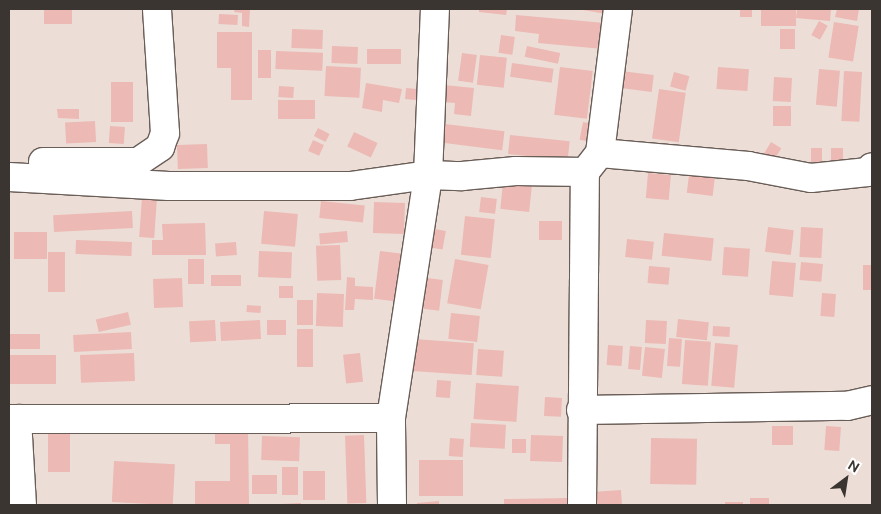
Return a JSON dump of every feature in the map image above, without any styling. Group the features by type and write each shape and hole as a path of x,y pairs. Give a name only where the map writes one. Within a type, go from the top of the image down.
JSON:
{"street":[{"path":"9,162 138,162 160,147 165,133 157,9"},
{"path":"392,505 392,418 428,175 435,9"},
{"path":"582,505 581,410 592,163 618,9"},
{"path":"9,177 188,186 350,186 428,175 462,176 592,163 748,166 811,178 868,172 872,167"},
{"path":"581,410 847,406 872,400"},
{"path":"22,505 13,419 392,418"}],"building":[{"path":"44,9 72,9 72,24 44,24"},
{"path":"235,9 250,9 249,27 242,26 242,13 234,12"},
{"path":"479,9 507,9 506,15 479,12"},
{"path":"577,9 613,9 612,15"},
{"path":"740,9 752,9 752,17 740,17"},
{"path":"761,9 796,9 796,26 761,26"},
{"path":"797,9 831,9 830,21 796,18"},
{"path":"837,9 859,9 857,21 835,17"},
{"path":"219,14 238,15 237,25 218,24"},
{"path":"516,15 605,23 603,49 538,43 539,34 515,31"},
{"path":"819,21 828,26 820,40 811,35"},
{"path":"834,22 859,26 853,61 828,58"},
{"path":"292,29 323,30 322,49 291,48"},
{"path":"780,29 795,29 795,49 780,49"},
{"path":"217,32 252,32 252,100 231,100 231,68 217,68"},
{"path":"501,35 515,37 512,55 498,53"},
{"path":"332,46 358,47 357,64 331,63"},
{"path":"527,46 560,53 558,64 525,57"},
{"path":"367,49 401,49 401,64 367,64"},
{"path":"258,50 271,50 271,78 258,78"},
{"path":"276,51 323,53 322,71 275,69"},
{"path":"462,53 477,55 473,83 458,81"},
{"path":"480,55 507,58 504,88 477,85"},
{"path":"512,63 554,69 552,83 510,77"},
{"path":"326,66 361,68 359,98 324,96"},
{"path":"560,67 593,71 587,119 554,115"},
{"path":"718,67 749,69 747,91 716,89"},
{"path":"819,69 840,71 837,107 816,105"},
{"path":"621,71 654,75 652,92 619,88"},
{"path":"844,71 862,72 859,122 841,121"},
{"path":"674,72 689,76 686,91 670,86"},
{"path":"774,77 792,78 791,102 773,101"},
{"path":"111,82 133,82 133,122 111,122"},
{"path":"366,83 402,89 399,103 383,100 382,112 362,108"},
{"path":"444,85 474,88 471,116 454,114 455,103 442,102"},
{"path":"279,86 294,87 293,98 278,97"},
{"path":"406,88 417,89 416,100 405,99"},
{"path":"659,89 686,93 679,142 652,139"},
{"path":"278,100 315,100 315,119 278,119"},
{"path":"773,106 791,106 791,126 773,126"},
{"path":"57,109 79,109 79,119 58,118"},
{"path":"95,121 96,142 66,144 65,123"},
{"path":"583,122 598,125 594,143 580,140"},
{"path":"437,123 504,131 502,150 435,142"},
{"path":"110,126 125,127 124,144 109,143"},
{"path":"318,128 330,134 325,142 314,136"},
{"path":"354,132 378,143 371,157 347,147"},
{"path":"510,135 570,141 568,160 508,154"},
{"path":"313,140 324,145 319,156 308,151"},
{"path":"771,142 781,148 774,161 763,155"},
{"path":"207,144 208,168 178,169 177,145"},
{"path":"811,148 822,148 822,162 811,162"},
{"path":"831,148 843,148 843,164 831,164"},
{"path":"648,173 671,175 669,200 646,198"},
{"path":"689,175 715,178 713,196 687,193"},
{"path":"503,183 532,186 529,212 500,209"},
{"path":"142,197 157,198 154,238 139,237"},
{"path":"481,197 497,199 495,214 479,212"},
{"path":"321,201 365,206 363,223 319,218"},
{"path":"374,202 405,203 404,234 373,233"},
{"path":"132,211 133,228 54,232 53,215"},
{"path":"264,211 298,214 295,247 261,244"},
{"path":"465,216 495,219 491,258 461,255"},
{"path":"539,221 562,221 562,240 539,240"},
{"path":"205,223 206,255 152,255 152,240 163,240 162,224"},
{"path":"768,227 794,230 791,255 765,252"},
{"path":"801,227 823,228 821,258 799,257"},
{"path":"435,229 446,231 443,250 432,248"},
{"path":"347,231 348,242 320,244 319,233"},
{"path":"14,232 47,232 47,259 14,259"},
{"path":"664,233 714,238 711,261 662,256"},
{"path":"627,239 654,242 652,260 625,257"},
{"path":"76,240 132,242 131,256 76,254"},
{"path":"236,242 237,255 216,256 215,243"},
{"path":"340,245 341,280 317,281 316,246"},
{"path":"724,247 750,249 748,277 722,275"},
{"path":"259,251 292,252 291,278 258,277"},
{"path":"380,251 403,254 397,301 374,299"},
{"path":"48,252 65,252 65,292 48,292"},
{"path":"188,259 204,259 204,284 188,284"},
{"path":"455,259 488,265 481,309 447,303"},
{"path":"772,261 796,263 793,297 769,295"},
{"path":"801,262 823,264 821,282 799,280"},
{"path":"863,265 872,265 872,290 863,290"},
{"path":"649,266 670,268 668,285 648,283"},
{"path":"211,275 241,275 241,286 211,286"},
{"path":"347,277 355,278 355,286 373,287 373,300 355,299 354,310 345,310"},
{"path":"182,278 183,307 154,308 153,279"},
{"path":"427,278 443,280 439,311 423,309"},
{"path":"279,286 293,286 293,298 279,298"},
{"path":"317,293 344,294 343,327 316,326"},
{"path":"822,293 836,294 834,317 820,316"},
{"path":"297,300 313,300 313,325 297,325"},
{"path":"247,305 261,306 260,313 247,312"},
{"path":"128,312 131,325 99,332 96,319"},
{"path":"451,313 480,316 477,342 448,339"},
{"path":"678,319 709,322 707,340 676,337"},
{"path":"215,320 216,341 190,342 189,321"},
{"path":"260,320 261,339 221,341 220,322"},
{"path":"267,320 286,320 286,335 267,335"},
{"path":"646,320 667,321 666,344 645,343"},
{"path":"713,326 730,327 729,337 712,336"},
{"path":"297,329 313,329 313,367 297,367"},
{"path":"131,332 132,349 74,352 73,335"},
{"path":"9,334 40,334 40,349 9,349"},
{"path":"669,338 682,339 680,367 667,366"},
{"path":"414,339 474,343 472,375 412,371"},
{"path":"685,340 711,342 708,386 682,384"},
{"path":"715,343 738,345 734,388 711,386"},
{"path":"608,345 623,346 622,366 607,365"},
{"path":"630,346 642,347 640,370 628,369"},
{"path":"645,347 665,349 662,378 642,376"},
{"path":"478,349 504,351 502,377 476,375"},
{"path":"134,353 135,381 81,383 80,355"},
{"path":"360,353 363,382 346,384 343,355"},
{"path":"9,355 56,355 56,384 9,384"},
{"path":"437,380 451,381 450,398 436,397"},
{"path":"476,383 519,386 516,422 473,419"},
{"path":"545,397 562,398 561,417 544,416"},
{"path":"471,423 506,425 505,449 470,447"},
{"path":"215,424 248,424 249,505 195,505 195,481 230,481 230,444 215,444"},
{"path":"772,426 793,426 793,445 772,445"},
{"path":"826,426 841,427 839,451 824,450"},
{"path":"48,433 70,433 70,472 48,472"},
{"path":"364,435 366,503 347,504 345,436"},
{"path":"531,435 563,436 562,462 530,461"},
{"path":"262,436 300,437 299,461 261,460"},
{"path":"450,438 464,439 463,457 449,456"},
{"path":"651,438 697,439 696,485 650,484"},
{"path":"512,439 526,439 526,453 512,453"},
{"path":"419,460 463,460 463,496 419,496"},
{"path":"114,461 175,464 173,505 112,502"},
{"path":"282,467 298,467 298,495 282,495"},
{"path":"303,471 325,471 325,500 303,500"},
{"path":"252,475 277,475 277,494 252,494"},
{"path":"621,490 622,505 593,505 592,492"},
{"path":"569,498 569,505 504,505 504,499"},
{"path":"750,498 769,498 769,505 750,505"},
{"path":"439,501 439,505 417,505 417,503"},
{"path":"725,502 743,502 743,505 725,505"},
{"path":"301,503 301,505 281,505 281,504"}]}
